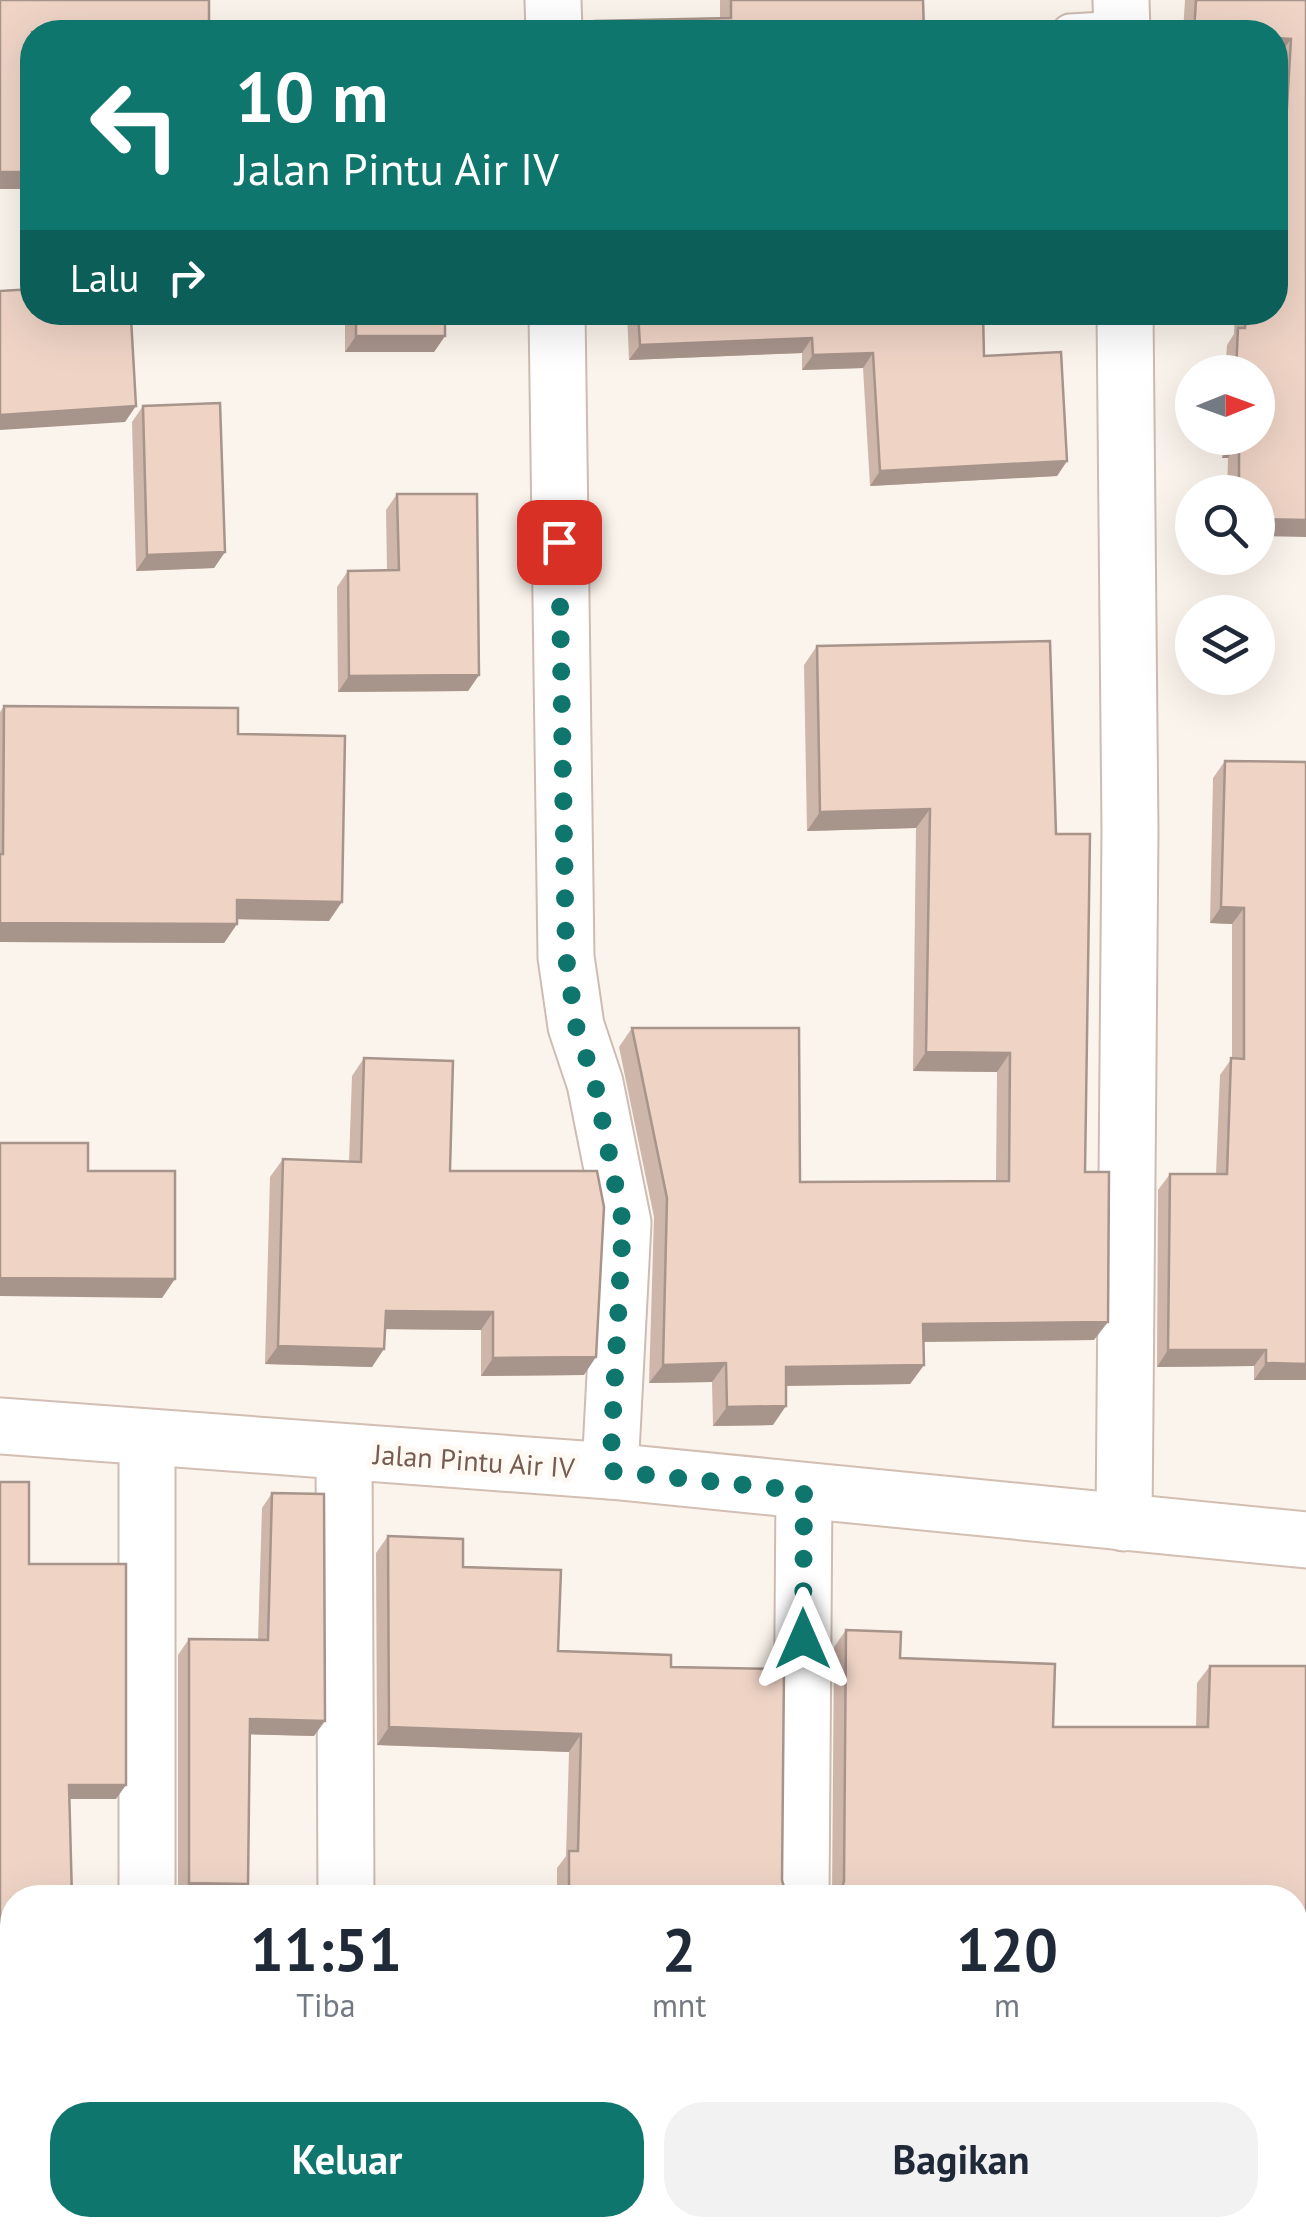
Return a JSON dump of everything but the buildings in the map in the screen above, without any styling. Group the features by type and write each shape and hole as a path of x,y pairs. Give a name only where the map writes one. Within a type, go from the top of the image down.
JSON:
{"street":[{"path":"557,325 566,957 576,1026 595,1084 623,1223 610,1471"},
{"path":"1124,1523 1130,832 1125,325"},
{"name":"Jalan Pintu Air IV","path":"0,1426 610,1471 1306,1540"},
{"path":"147,1438 147,1885"},
{"path":"344,1452 346,1885"},
{"path":"801,1885 804,1491"}],"route":[{"path":"559,542 566,957 576,1026 595,1084 620,1191 623,1223 610,1471 804,1491 803,1639"}]}
